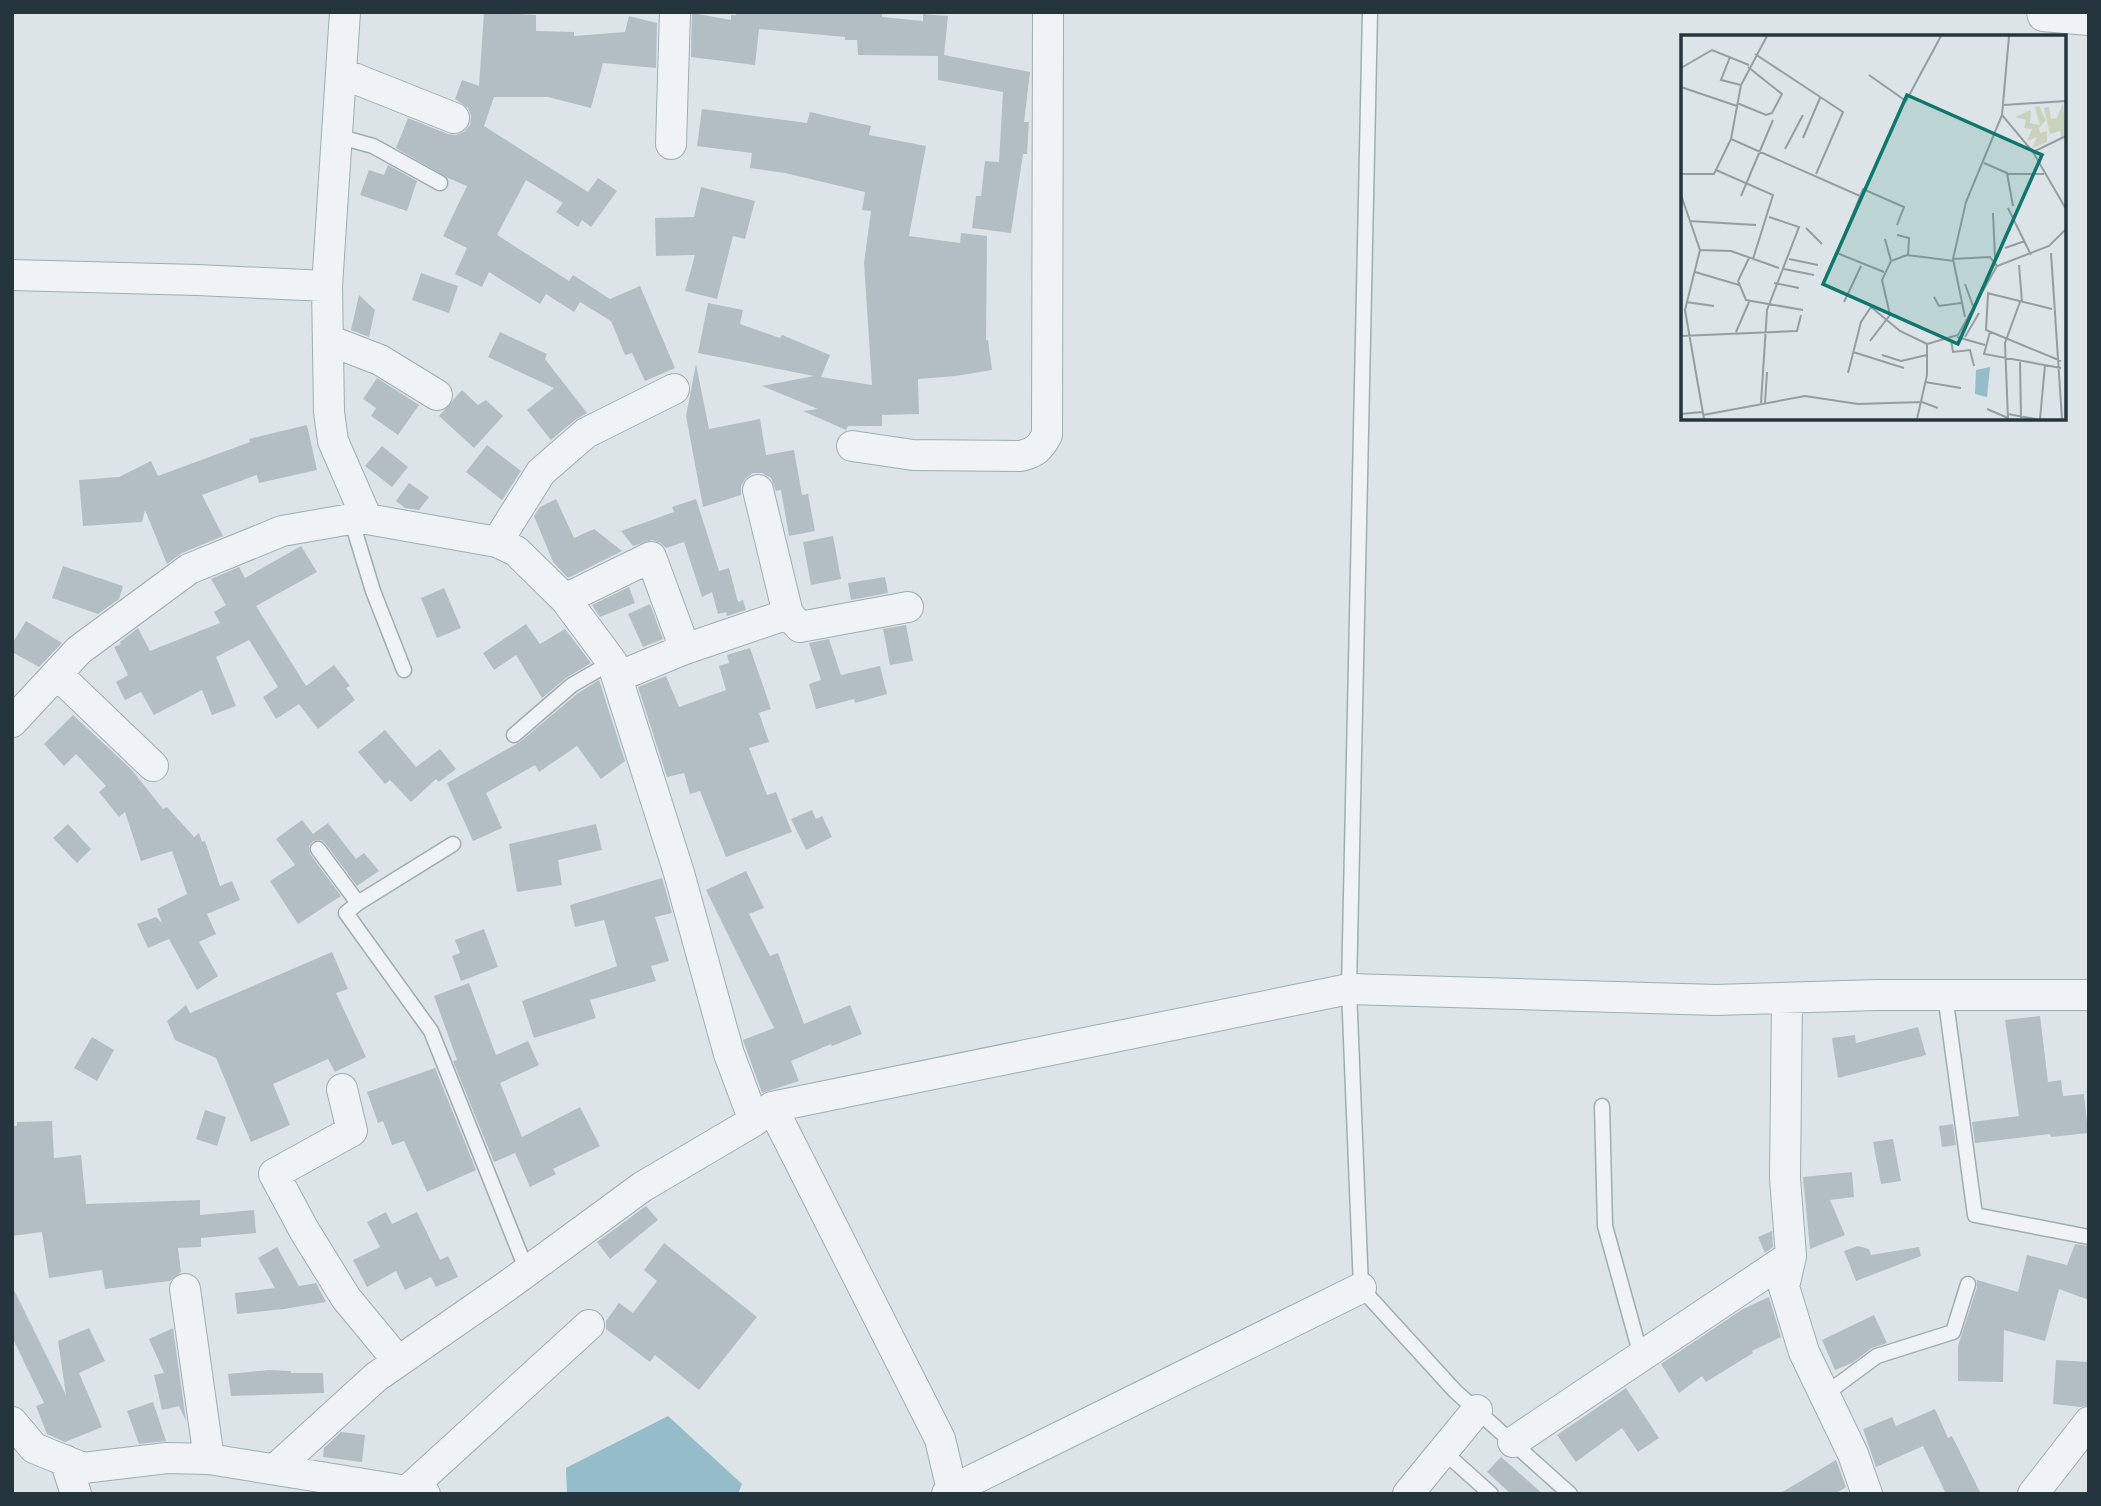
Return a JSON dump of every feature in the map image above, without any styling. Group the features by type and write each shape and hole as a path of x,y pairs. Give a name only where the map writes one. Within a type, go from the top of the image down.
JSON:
{"street":[{"path":"345,12 327,286 329,412 333,441 359,519"},
{"path":"671,144 675,12"},
{"path":"852,446 913,455 1020,456 1033,454 1047,435 1048,12"},
{"path":"2042,12 2043,16 2089,20"},
{"path":"341,73 454,118"},
{"path":"12,275 327,286"},
{"path":"328,340 380,360 437,395"},
{"path":"497,542 541,472 586,433 674,388"},
{"path":"758,490 788,614 800,627 908,607"},
{"path":"12,722 79,650 190,569 282,531 359,519 497,542 516,551 565,599 615,670 679,873 730,1054 940,1439 949,1492 1361,1289"},
{"path":"565,599 651,557 685,649"},
{"path":"615,670 788,614"},
{"path":"57,674 153,766"},
{"path":"275,1469 376,1377 642,1187 763,1114 1349,989 1676,1000 2089,995"},
{"path":"1787,998 1785,1178 1791,1256 1784,1287 1804,1352 1853,1454 1867,1494"},
{"path":"342,1089 352,1131 274,1174 304,1230 346,1298 398,1362"},
{"path":"1513,1442 1791,1256"},
{"path":"185,1289 209,1459"},
{"path":"12,1422 34,1448 83,1468 167,1458 209,1459 416,1492 589,1325"},
{"path":"1408,1494 1477,1410"},
{"path":"2033,1494 2089,1422"},
{"path":"65,1461 76,1494"}],"lane":[{"path":"1370,12 1349,989 1361,1289 1455,1391 1570,1494"},
{"path":"337,136 373,146 440,183"},
{"path":"359,519 373,591 404,670"},
{"path":"514,735 572,684 615,670"},
{"path":"453,844 346,913 431,1031 527,1271"},
{"path":"318,849 358,903"},
{"path":"1945,995 1975,1215 2089,1237"},
{"path":"1602,1106 1605,1226 1641,1356"},
{"path":"1824,1395 1877,1356 1953,1332 1968,1284"},
{"path":"1443,1451 1491,1494"}],"water":[{"path":"668,1416 742,1484 738,1494 567,1494 566,1468"}],"building":[{"path":"484,12 536,15 536,31 574,32 574,36 625,32 629,16 657,23 656,68 603,63 591,108 548,97 494,97 484,126 588,192 598,178 617,191 591,227 582,220 578,227 556,212 563,203 526,180 497,235 569,281 573,275 610,299 640,286 675,368 645,381 632,353 625,355 611,321 580,302 574,312 546,294 540,304 489,272 482,287 455,274 467,248 443,236 467,186 396,148 408,118 456,135 464,132 470,125 468,108 455,99 462,80 479,86"},
{"path":"736,12 882,12 882,17 923,21 923,14 948,16 944,55 1030,72 1024,122 1029,122 1027,154 1023,154 1011,233 972,228 976,196 981,196 985,161 999,162 1003,92 938,80 938,56 858,55 857,40 845,40 845,37 759,29 755,65 691,57 692,13 731,20 731,15 736,15"},
{"path":"702,109 807,123 810,112 871,126 869,135 926,146 909,236 960,243 961,233 987,236 986,340 992,370 918,379 919,414 882,415 882,426 848,426 846,430 803,411 818,409 762,386 814,376 698,353 708,303 743,310 740,324 780,338 782,335 830,355 821,377 872,385 864,263 871,211 862,210 865,192 785,173 750,168 752,153 697,146"},
{"path":"388,165 417,181 407,211 360,195 369,170 384,175"},
{"path":"701,187 755,201 745,239 733,236 717,299 685,291 695,255 656,256 655,218 694,217"},
{"path":"421,273 458,286 449,313 412,300"},
{"path":"359,295 375,310 369,337 351,330"},
{"path":"500,332 547,354 545,359 587,413 551,440 527,410 554,388 488,357"},
{"path":"696,364 709,429 760,419 766,455 794,450 802,495 808,494 815,531 789,536 781,490 776,491 771,478 762,473 753,473 746,478 741,486 741,495 703,507 686,416"},
{"path":"377,378 419,405 398,435 371,416 376,408 363,399"},
{"path":"462,390 478,405 486,400 503,416 474,448 439,416"},
{"path":"307,425 317,470 259,483 257,475 202,495 223,536 182,553 167,564 145,510 142,522 83,526 79,480 119,477 151,461 158,476 250,442 249,439"},
{"path":"487,445 521,471 502,500 466,472"},
{"path":"382,446 408,467 392,487 365,466"},
{"path":"409,483 429,497 419,510 405,508 396,501"},
{"path":"556,499 574,538 594,529 622,551 568,578 553,562 534,516 540,507"},
{"path":"696,499 719,571 729,568 738,602 743,600 746,610 727,616 726,612 718,614 712,592 702,597 684,542 666,548 652,540 633,546 621,531 674,512 672,507"},
{"path":"833,536 841,579 811,585 803,542"},
{"path":"301,546 317,572 256,606 306,686 334,665 350,686 346,688 355,700 318,729 299,704 276,719 263,697 278,687 249,640 216,657 236,706 212,715 202,690 154,715 141,692 125,700 116,682 128,675 114,647 138,628 150,651 220,623 214,612 226,605 211,579 239,567 245,578"},
{"path":"63,566 123,586 119,599 98,614 52,598"},
{"path":"885,577 888,593 851,600 848,583"},
{"path":"629,587 635,603 600,617 592,605"},
{"path":"444,588 461,628 437,638 421,598"},
{"path":"650,604 663,639 643,647 628,614"},
{"path":"26,621 62,643 39,667 12,652 12,644"},
{"path":"526,624 540,644 565,629 591,663 566,678 542,698 516,655 494,670 483,653"},
{"path":"906,625 913,661 890,665 883,629"},
{"path":"829,639 841,675 880,666 887,694 855,703 854,699 816,709 809,684 821,680 809,643"},
{"path":"750,648 771,709 759,713 769,742 749,748 767,795 776,792 792,832 726,857 700,791 690,794 684,773 667,777 638,687 666,676 679,707 726,690 719,666 729,663 727,655"},
{"path":"599,680 625,761 601,779 577,746 539,772 535,765 486,793 502,828 473,841 447,783 520,742 578,693"},
{"path":"73,715 131,769 163,809 167,807 194,837 199,833 202,842 205,841 220,886 232,881 240,900 207,914 216,934 199,942 218,976 197,990 169,939 148,948 137,924 156,917 162,923 157,909 187,894 172,851 141,861 125,812 119,817 99,792 106,786 76,754 64,766 44,744"},
{"path":"385,730 416,767 440,749 456,769 439,782 436,779 411,802 390,780 385,784 358,752"},
{"path":"812,810 816,819 822,816 832,837 806,850 791,819"},
{"path":"302,820 313,834 328,823 356,859 364,853 379,871 357,886 325,843 321,840 313,841 309,846 310,854 341,896 298,924 270,881 295,865 276,839"},
{"path":"68,824 91,849 77,863 53,838"},
{"path":"596,824 602,850 558,860 562,885 517,892 509,844"},
{"path":"746,871 764,908 749,914 770,956 778,953 804,1024 850,1005 862,1034 791,1061 799,1081 762,1093 743,1040 774,1028 706,890"},
{"path":"662,878 672,913 655,917 669,961 651,966 656,981 590,1000 596,1018 534,1038 522,1001 617,966 604,920 575,927 570,905"},
{"path":"484,929 498,967 461,981 452,956 460,953 455,940"},
{"path":"332,952 348,989 336,993 366,1057 335,1072 328,1059 273,1084 290,1125 251,1142 216,1058 175,1040 167,1021 186,1005 190,1013"},
{"path":"469,983 496,1055 528,1041 539,1065 500,1083 522,1137 580,1107 600,1146 553,1169 556,1174 530,1187 515,1153 494,1162 453,1061 457,1060 434,996"},
{"path":"2040,1016 2048,1082 2061,1080 2063,1096 2084,1094 2088,1133 2051,1137 2050,1134 1975,1143 1972,1122 2019,1116 2005,1020"},
{"path":"1918,1027 1926,1055 1838,1078 1832,1038 1855,1035 1856,1043"},
{"path":"92,1037 114,1050 97,1081 74,1068"},
{"path":"435,1068 476,1170 427,1192 404,1141 392,1145 383,1121 378,1123 367,1092"},
{"path":"205,1110 226,1117 217,1146 196,1139"},
{"path":"52,1121 54,1158 81,1155 86,1204 200,1200 200,1215 254,1210 256,1233 201,1238 201,1247 178,1248 181,1272 170,1281 105,1289 102,1270 49,1278 42,1232 12,1236 12,1126 17,1126 17,1122"},
{"path":"1953,1124 1956,1145 1942,1147 1939,1126"},
{"path":"1893,1139 1901,1181 1881,1184 1873,1142"},
{"path":"1852,1172 1854,1197 1830,1200 1845,1235 1810,1249 1803,1177"},
{"path":"646,1206 658,1220 610,1259 597,1242"},
{"path":"386,1212 392,1224 417,1212 440,1260 448,1256 458,1277 436,1287 431,1277 405,1290 396,1271 367,1287 353,1260 380,1247 367,1222"},
{"path":"1772,1231 1773,1247 1765,1253 1758,1237"},
{"path":"664,1243 757,1317 699,1390 655,1355 650,1362 606,1329 606,1321 619,1303 633,1313 657,1281 644,1270"},
{"path":"2075,1244 2089,1246 2089,1300 2059,1289 2045,1341 2004,1330 2003,1382 1958,1381 1958,1346 1977,1280 2018,1292 2027,1255 2067,1265"},
{"path":"1858,1246 1869,1249 1871,1255 1919,1247 1921,1256 1856,1281 1844,1251"},
{"path":"277,1247 299,1286 316,1283 326,1302 237,1314 235,1293 275,1288 258,1258"},
{"path":"12,1286 66,1395 58,1341 89,1328 105,1361 79,1373 102,1427 65,1442 47,1434 36,1406 44,1403 12,1337"},
{"path":"1769,1297 1781,1337 1752,1351 1753,1353 1706,1382 1702,1376 1679,1393 1661,1364 1743,1309"},
{"path":"1874,1315 1887,1343 1872,1348 1852,1363 1835,1370 1822,1340"},
{"path":"173,1328 186,1421 179,1406 162,1410 154,1375 164,1373 149,1339"},
{"path":"2056,1360 2089,1362 2089,1405 2081,1407 2053,1404"},
{"path":"268,1370 323,1373 324,1393 231,1396 228,1374"},
{"path":"1626,1388 1659,1438 1638,1452 1622,1428 1576,1462 1557,1435"},
{"path":"153,1402 166,1441 139,1444 127,1411"},
{"path":"1935,1409 1948,1438 1952,1436 1981,1494 1946,1494 1923,1446 1876,1467 1863,1429 1892,1417 1896,1426"},
{"path":"341,1432 365,1435 362,1462 323,1457 324,1448"},
{"path":"1501,1457 1543,1494 1511,1494 1487,1472"},
{"path":"1836,1460 1846,1487 1835,1494 1779,1494"}]}
